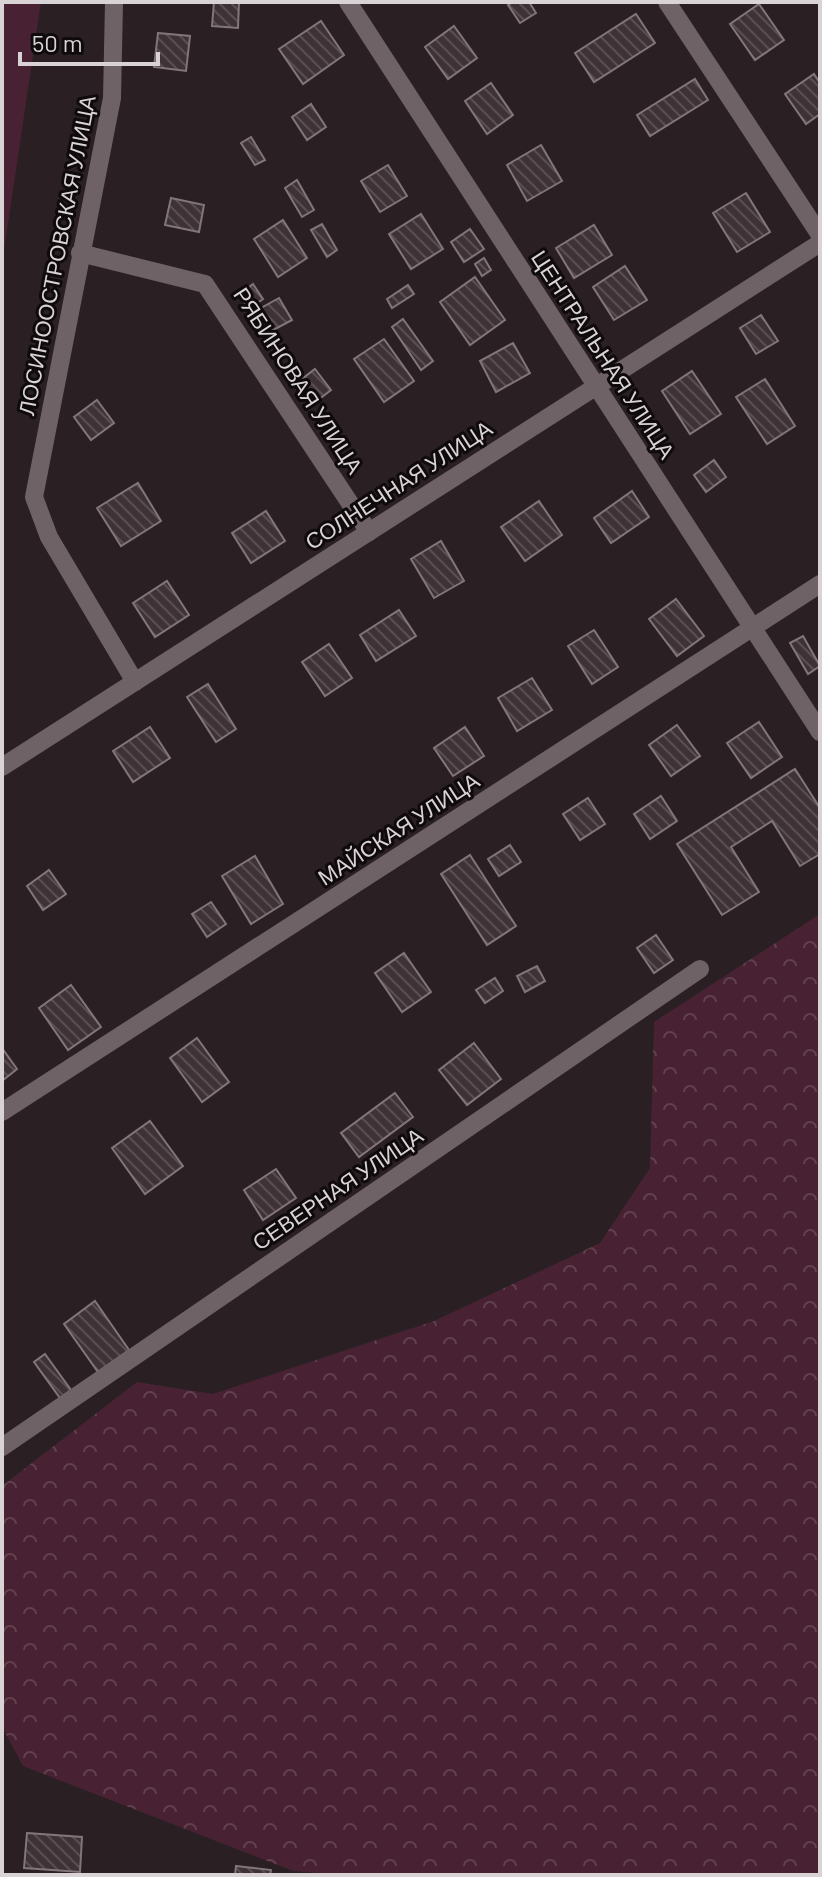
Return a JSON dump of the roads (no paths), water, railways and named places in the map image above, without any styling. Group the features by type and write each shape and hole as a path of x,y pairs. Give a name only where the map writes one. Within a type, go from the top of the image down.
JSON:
{"street":[{"name":"ЛОСИНООСТРОВСКАЯ УЛИЦА","path":"114,2 112,98 34,497 49,537 135,682"},
{"name":"ЦЕНТРАЛЬНАЯ УЛИЦА","path":"348,2 820,732"},
{"path":"667,2 820,235"},
{"name":"СОЛНЕЧНАЯ УЛИЦА","path":"2,767 820,243"},
{"name":"РЯБИНОВАЯ УЛИЦА","path":"80,253 205,284 369,532"},
{"name":"МАЙСКАЯ УЛИЦА","path":"2,1112 820,584"},
{"name":"СЕВЕРНАЯ УЛИЦА","path":"2,1447 700,969"}]}
